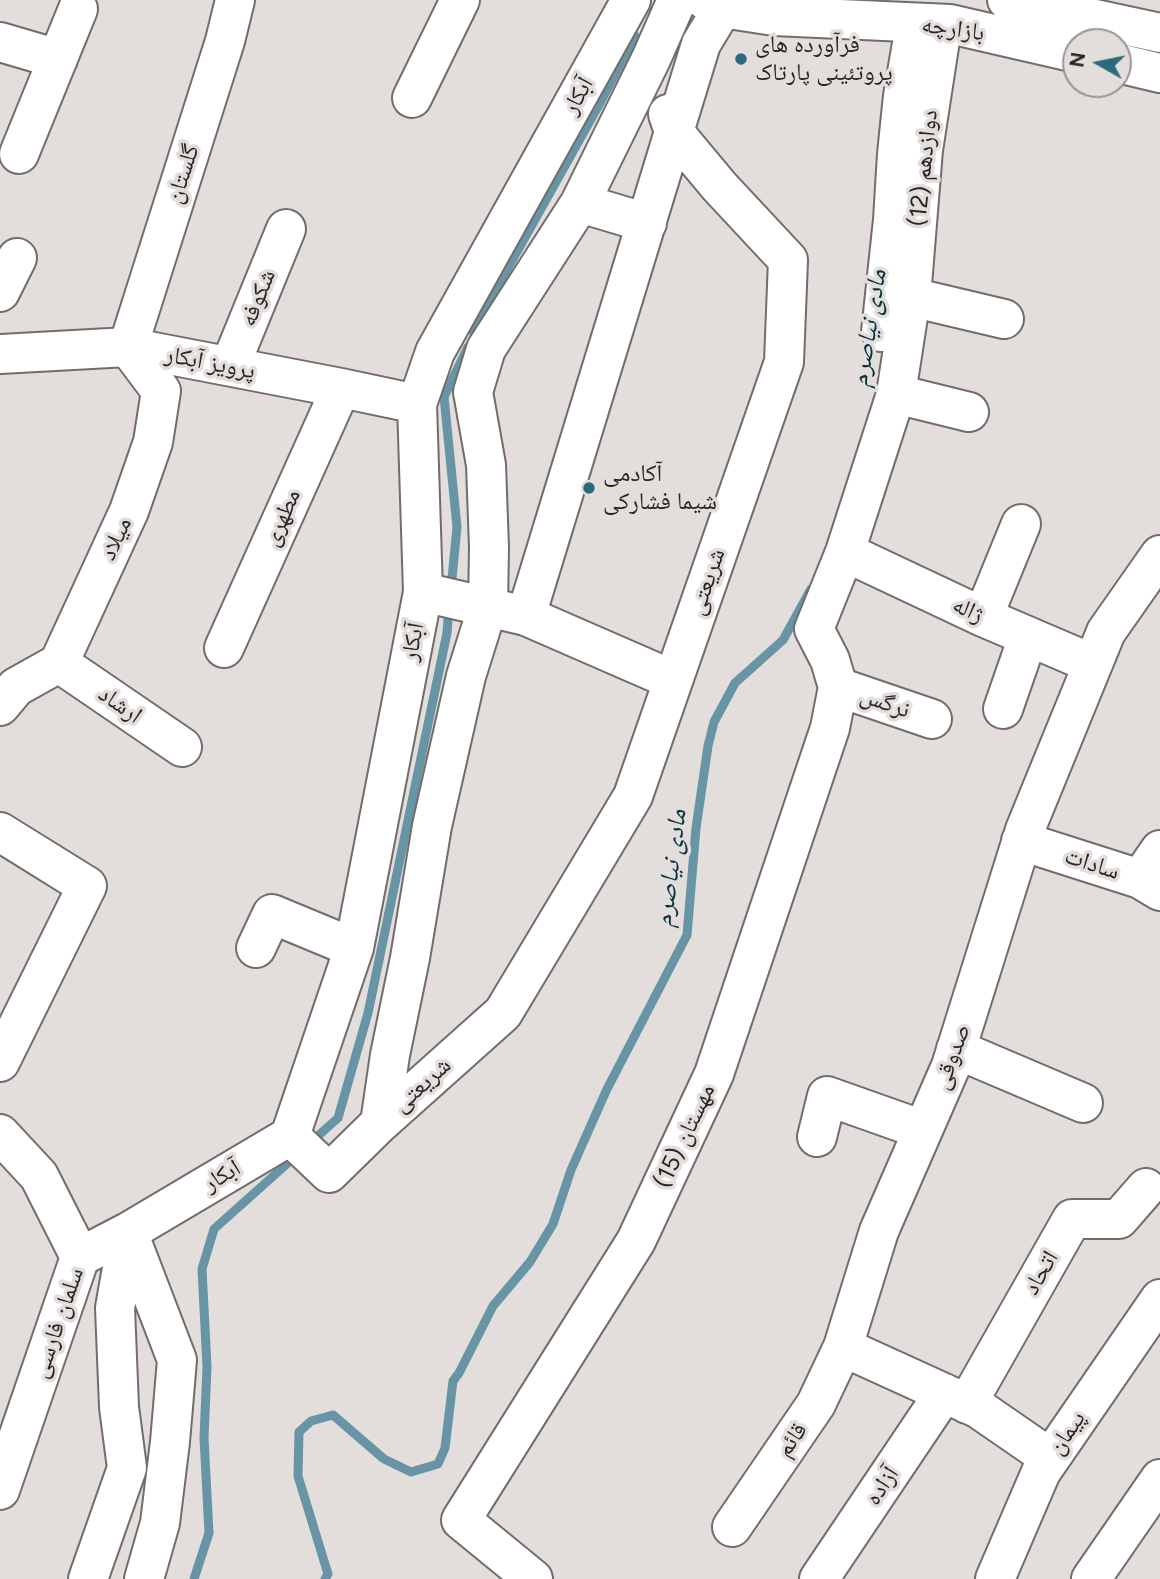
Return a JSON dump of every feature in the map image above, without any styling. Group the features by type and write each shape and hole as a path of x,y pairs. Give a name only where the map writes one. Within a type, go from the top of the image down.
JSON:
{"street":[{"name":"گلستان","path":"128,347 236,0"},
{"path":"412,98 460,0"},
{"name":"آبکار","path":"80,1257 128,1232 290,1136 354,948 423,592 416,404 435,352 631,0"},
{"name":"آبکار","path":"380,1123 432,826 466,676 488,606 489,548 485,465 473,392 486,349 580,203 677,0"},
{"name":"بازارچه","path":"1007,0 1160,33"},
{"path":"526,616 714,3"},
{"name":"بازارچه","path":"714,3 774,16 950,24 1062,51"},
{"path":"19,154 78,9"},
{"name":"دوازدهم (12)","path":"814,629 845,552 896,394 911,297 923,150 942,27 929,23 915,26 903,96 881,332"},
{"path":"0,42 58,60"},
{"path":"651,59 674,132"},
{"path":"1132,66 1160,72"},
{"name":"شریعتی","path":"380,1123 503,1013 633,796 784,362 788,260 719,186 674,132"},
{"path":"580,203 647,223"},
{"name":"شکوفه","path":"230,366 286,229"},
{"path":"0,292 17,258"},
{"path":"911,297 1004,319"},
{"name":"پرویز آبکار","path":"0,354 128,347 416,404"},
{"name":"میلاد","path":"59,663 130,512 153,442 161,391 128,347"},
{"name":"مطهری","path":"224,648 341,388"},
{"path":"896,394 969,412"},
{"path":"983,617 1021,524"},
{"name":"ژاله","path":"845,552 983,617 1093,664"},
{"name":"صدوقی","path":"843,1347 879,1231 951,1066 1021,841 1106,632 1160,555"},
{"path":"423,592 526,616 673,680"},
{"name":"مهستان (15)","path":"533,1579 461,1520 636,1241 714,1074 830,728 838,687 830,660 814,629"},
{"path":"1003,709 1028,637"},
{"path":"0,706 16,687 59,663"},
{"name":"ارشاد","path":"59,663 182,747"},
{"name":"نرگس","path":"838,687 932,719"},
{"path":"0,832 87,886 0,1062"},
{"name":"سادات","path":"1021,841 1153,874"},
{"path":"256,948 272,914 354,948"},
{"path":"956,1049 1083,1103"},
{"path":"817,1138 827,1096 923,1130"},
{"path":"290,1136 329,1173 380,1123"},
{"name":"سلمان فارسی","path":"0,1490 9,1433 80,1257 39,1176 2,1141"},
{"name":"اتحاد","path":"955,1399 1072,1219 1119,1219 1146,1188"},
{"path":"88,1579 127,1468 119,1407 115,1308 128,1232"},
{"path":"128,1232 177,1360 160,1523 144,1579"},
{"name":"پیمان","path":"995,1579 1041,1472 1160,1298"},
{"path":"843,1347 979,1409 1050,1458"},
{"name":"قائم","path":"732,1527 816,1404 843,1347"},
{"name":"آزاده","path":"819,1579 955,1399"},
{"path":"1091,1579 1160,1479"}],"waterway":[{"path":"474,334 635,36"},
{"path":"451,589 457,527 444,397 468,347"},
{"name":"مادی نیاصرم","path":"325,1579 328,1574 298,1476 299,1432 311,1421 333,1415 384,1459 411,1472 438,1464 445,1448 453,1381 493,1306 530,1262 553,1224 571,1170 607,1089 687,935 696,828 714,722 735,683 783,640 811,589"},
{"path":"311,1142 338,1118 368,1013 447,633 449,607"},
{"path":"194,1579 209,1533 204,1438 207,1367 202,1269 214,1229 298,1154"}],"place":[{"name":"فرآورده های پروتئینی پارتاک","path":"741,59"},
{"name":"آکادمی شیما فشارکی","path":"589,488"}]}
